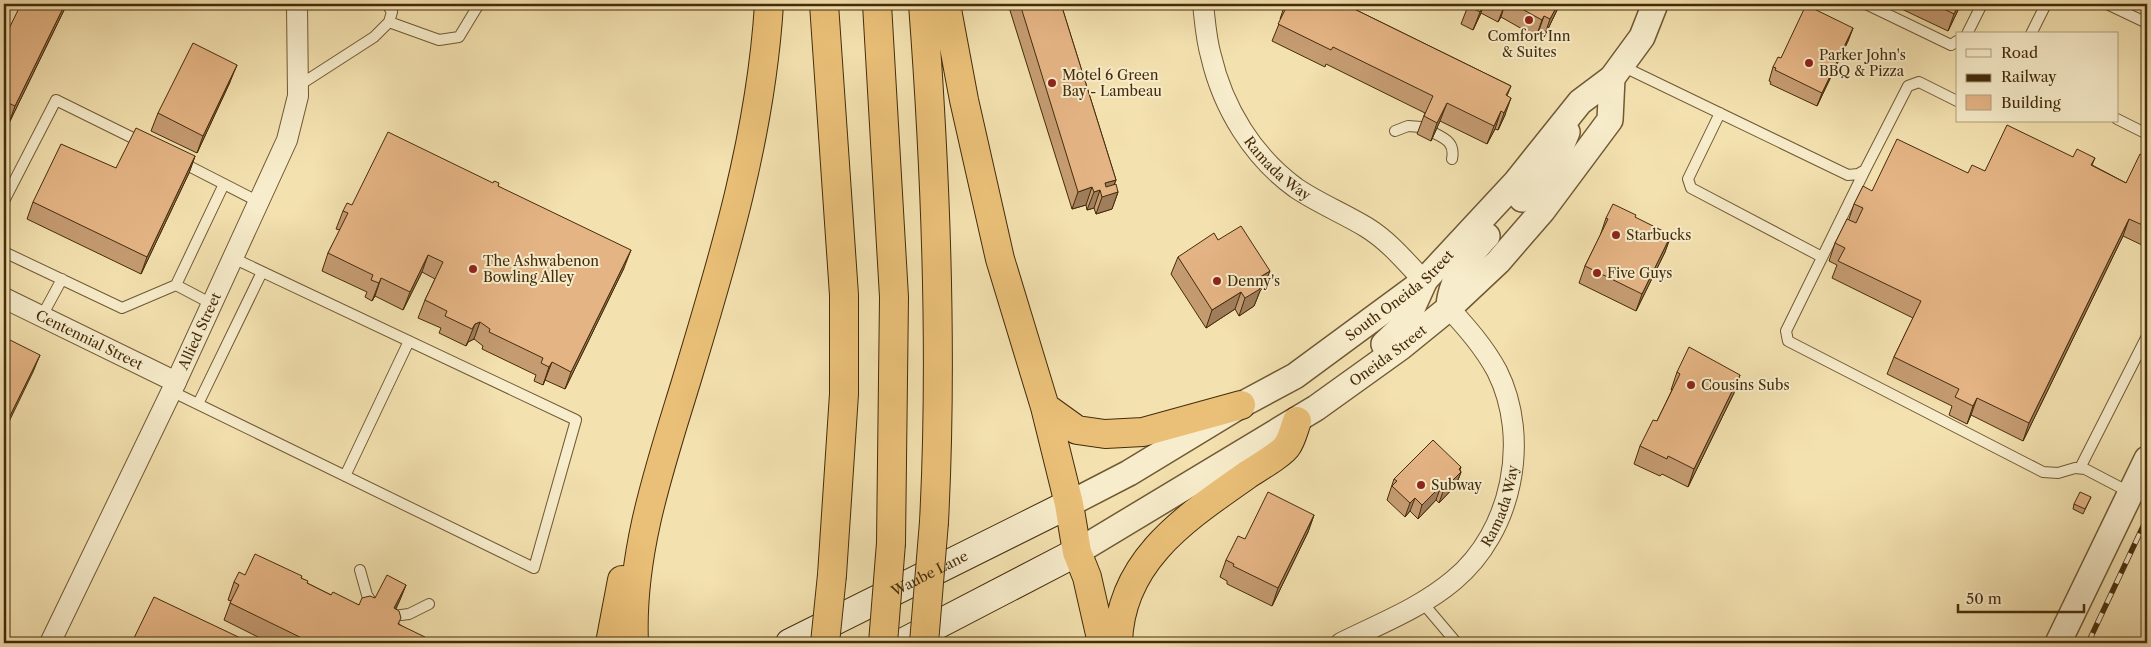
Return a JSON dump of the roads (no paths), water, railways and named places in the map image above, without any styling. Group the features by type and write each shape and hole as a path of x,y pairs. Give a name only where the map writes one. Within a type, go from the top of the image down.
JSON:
{"highway":[{"path":"634,643 635,602 642,539 655,484 746,171 760,99 769,4"},
{"path":"824,4 844,295 844,394 832,575 825,643"},
{"path":"877,4 894,297 891,543 882,643"},
{"path":"923,4 933,154 939,385 934,522 924,643"},
{"path":"946,4 964,100 1000,259 1045,407 1069,504 1077,552 1087,577 1102,643"},
{"path":"1045,407 1077,430 1105,434 1143,432 1241,405"},
{"path":"1118,643 1123,608 1131,585 1145,561 1158,545 1206,504 1287,447 1296,421"},
{"path":"610,643 623,578 642,539"}],"main road":[{"name":"Waube Lane","path":"790,643 1069,504"},
{"path":"902,643 1077,552"}],"street":[{"name":"Allied Street","path":"50,643 174,387 287,140 298,96 298,4"},
{"name":"Ramada Way","path":"1203,4 1210,55 1218,83 1231,111 1247,138 1270,165 1296,187 1324,205 1367,227 1390,244 1424,281"},
{"name":"South Oneida Street","path":"1069,504 1129,473 1241,405 1295,376 1424,281 1516,182 1580,102 1616,72 1642,37 1655,4"},
{"name":"Oneida Street","path":"1077,552 1296,421 1401,347 1448,308 1498,262 1543,210 1610,120 1616,72"},
{"path":"1448,308 1450,293 1471,253 1553,166 1580,102"},
{"path":"1296,421 1325,388 1378,350 1405,324 1424,281"},
{"name":"Centennial Street","path":"4,298 42,316 174,387"},
{"name":"Ramada Way","path":"1341,643 1422,602 1456,579 1476,557 1490,537 1503,509 1510,487 1514,454 1511,418 1507,399 1498,373 1483,346 1448,308"},
{"path":"2058,643 2147,459"}],"lane":[{"path":"298,86 374,37 389,22 392,12 387,4"},
{"path":"389,22 439,40 459,37 479,4"},
{"path":"1866,4 1954,43"},
{"path":"1968,32 1982,4"},
{"path":"2031,32 2046,4"},
{"path":"2107,4 2147,23"},
{"path":"1616,72 1720,113 1848,175 1858,174 1865,170"},
{"path":"1956,100 1919,82 1908,86 1786,331 1788,341 2043,472 2058,473 2080,468 2085,469 2131,493"},
{"path":"4,201 56,100 149,146"},
{"path":"1720,113 1688,179 1691,188 1822,257"},
{"path":"2118,120 2147,134"},
{"path":"1395,131 1408,126 1421,127"},
{"path":"1434,133 1451,144 1454,151 1452,159"},
{"path":"174,158 259,202"},
{"path":"4,252 122,308 176,285 224,184"},
{"path":"174,387 198,404 534,568 576,420 233,258"},
{"path":"198,404 262,272"},
{"path":"42,316 62,279"},
{"path":"176,285 212,304"},
{"path":"2080,468 2147,336"},
{"path":"345,476 409,341"},
{"path":"360,570 366,595 374,606"},
{"path":"1422,602 1455,641 1460,643"},
{"path":"392,616 409,614 429,604"}],"railway":[{"path":"2088,643 2147,518"}],"place":[{"name":"Comfort Inn & Suites","path":"1529,20"},
{"name":"Parker John's BBQ & Pizza","path":"1809,63"},
{"name":"Motel 6 Green Bay - Lambeau","path":"1052,83"},
{"name":"Starbucks","path":"1616,235"},
{"name":"The Ashwabenon Bowling Alley","path":"473,269"},
{"name":"Five Guys","path":"1597,273"},
{"name":"Denny's","path":"1217,281"},
{"name":"Cousins Subs","path":"1691,385"},
{"name":"Subway","path":"1421,485"}]}
